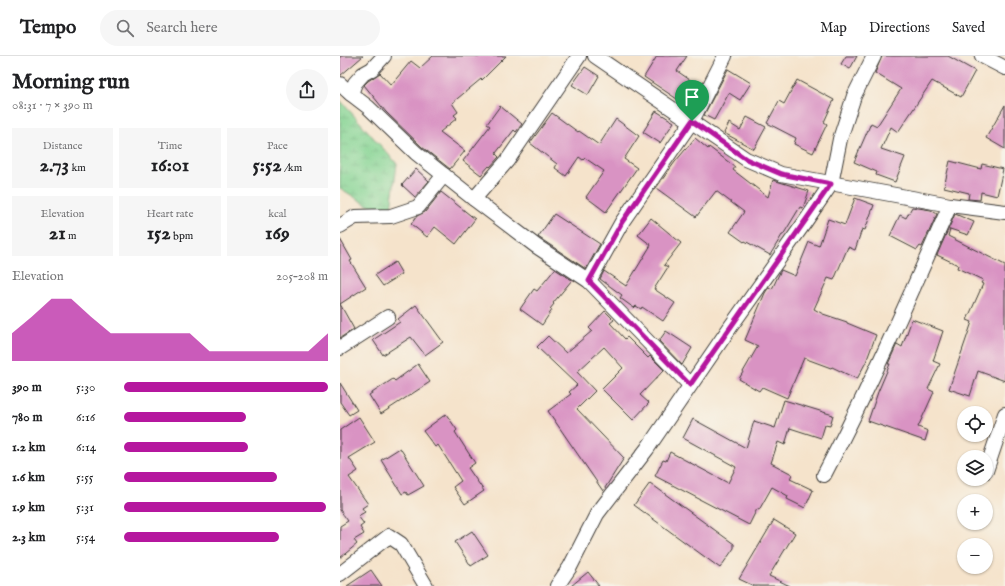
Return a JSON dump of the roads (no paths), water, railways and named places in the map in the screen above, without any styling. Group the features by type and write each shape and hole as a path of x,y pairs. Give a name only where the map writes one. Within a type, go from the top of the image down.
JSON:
{"street":[{"path":"351,94 355,83 363,74 372,69 384,56"},
{"path":"474,199 507,161 579,56"},
{"path":"595,56 746,159 781,174 950,205 1005,212"},
{"path":"589,281 622,222 692,121 725,56"},
{"path":"557,586 570,567 597,514 647,449 831,184 840,139 854,96 874,56"},
{"path":"982,56 999,62"},
{"path":"340,84 368,107 416,153 474,199 536,246 589,281 690,385"},
{"path":"340,226 355,217 391,216 418,207 444,175"},
{"path":"824,475 857,411 950,205"},
{"path":"340,348 388,317"},
{"path":"993,450 1005,414"},
{"path":"340,574 389,536 401,544 426,586"}]}
